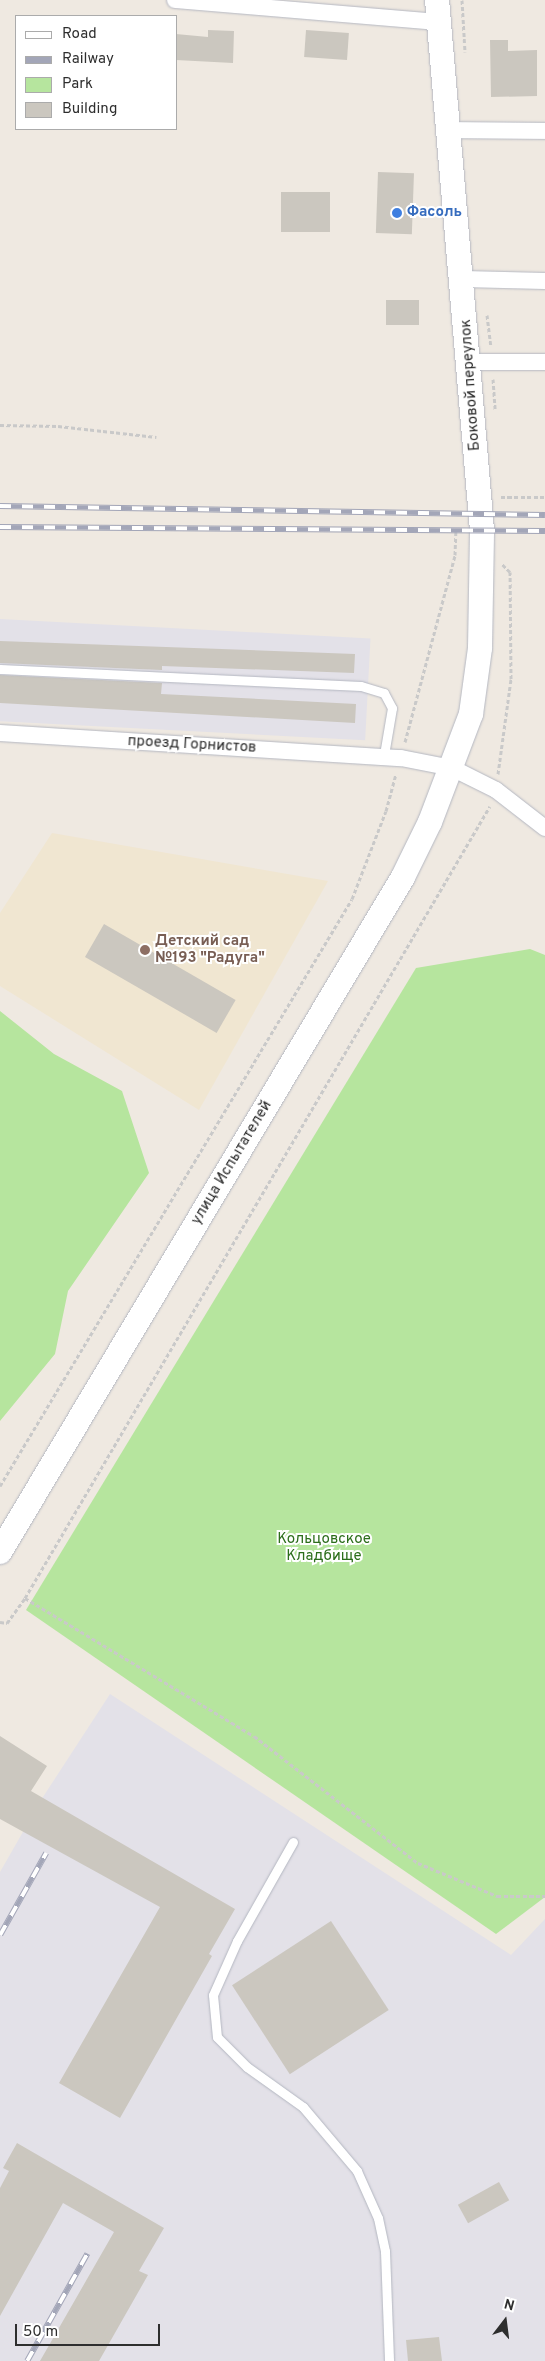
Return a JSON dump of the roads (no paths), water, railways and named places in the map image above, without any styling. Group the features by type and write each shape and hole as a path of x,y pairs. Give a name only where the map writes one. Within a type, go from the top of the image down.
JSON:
{"main road":[{"name":"Боковой переулок","path":"438,11 463,279 482,530 480,648 471,714 452,768"},
{"name":"улица Испытателей","path":"0,1552 403,877 430,822 452,768"}],"street":[{"path":"175,0 438,11"},
{"path":"448,130 545,131"},
{"path":"463,279 545,281"},
{"path":"468,362 545,362"},
{"name":"проезд Горнистов","path":"0,733 392,757 452,768"},
{"path":"452,768 496,790 545,828"}],"lane":[{"path":"0,669 361,686 384,693 392,708 392,757"},
{"path":"292,1842 237,1941 213,1995 217,2037 247,2067 303,2107 357,2171 378,2218 385,2251 389,2361"}],"railway":[{"path":"0,506 545,515"},
{"path":"0,527 545,531"},
{"path":"0,1935 46,1853"},
{"path":"27,2361 87,2254"}],"place":[{"name":"Фасоль","path":"397,213"},
{"name":"Детский сад №193 \"Радуга\"","path":"145,950"}],"park label":[{"name":"Кольцовское Кладбище","path":"324,1548"}]}
